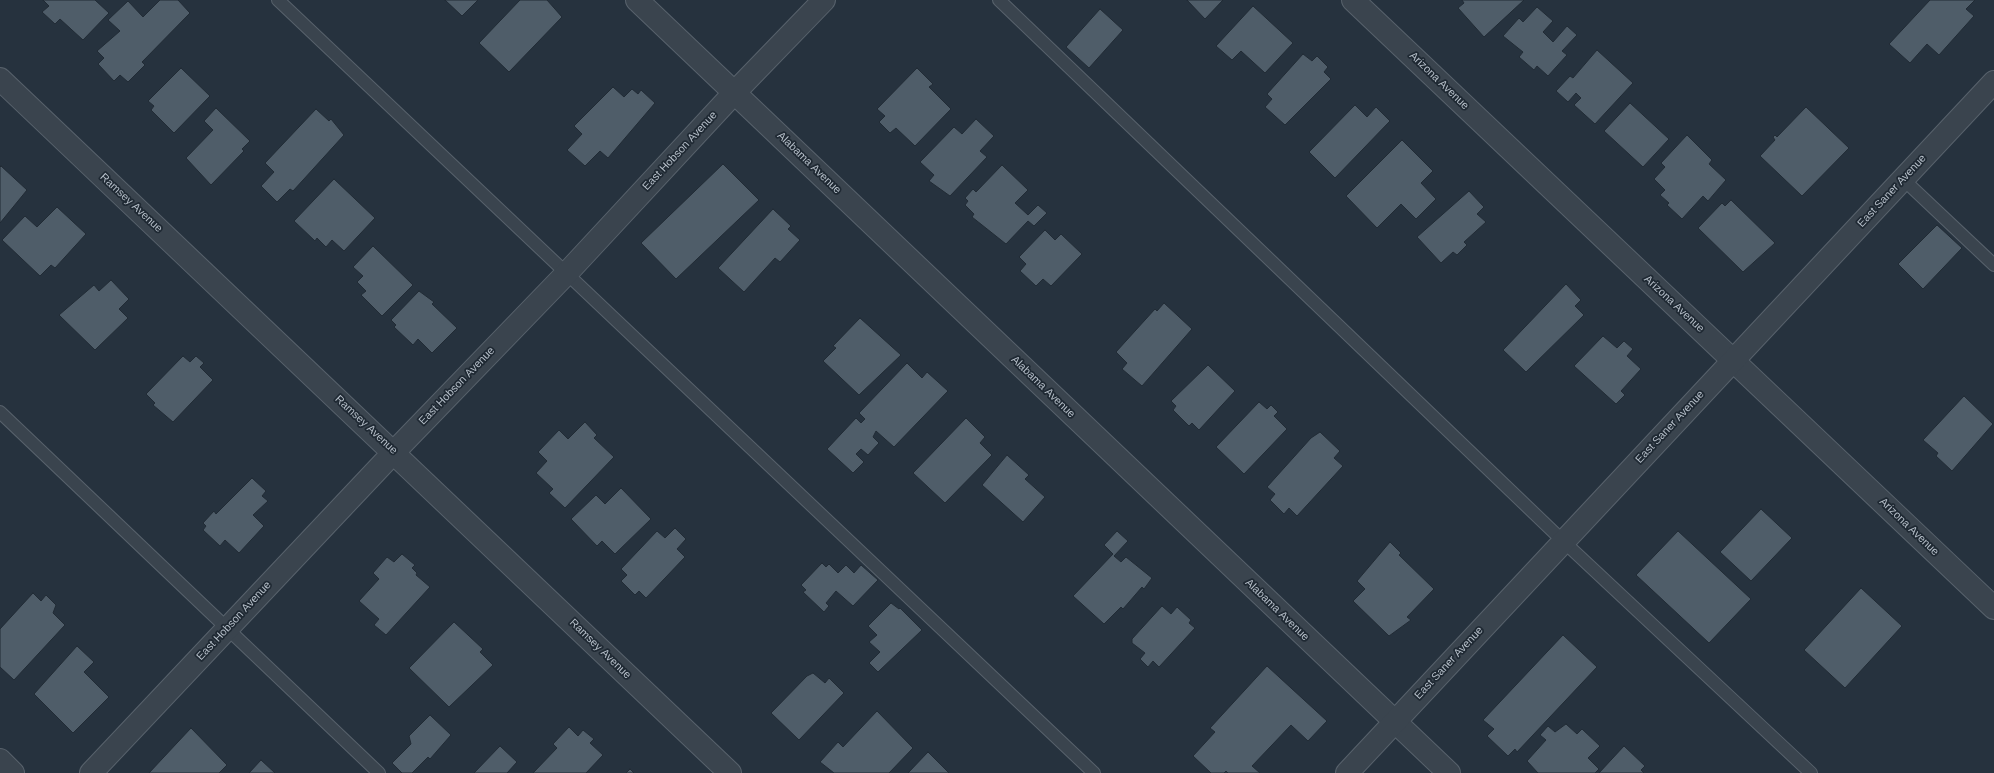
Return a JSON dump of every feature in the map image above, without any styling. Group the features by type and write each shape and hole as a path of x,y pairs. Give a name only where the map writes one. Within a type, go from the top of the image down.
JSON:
{"street":[{"name":"Alabama Avenue","path":"637,0 1449,773"},
{"name":"East Hobson Avenue","path":"90,773 394,452 566,274 735,92 824,0"},
{"name":"Arizona Avenue","path":"1354,0 1734,359 1994,608"},
{"name":"Ramsey Avenue","path":"0,79 730,773"},
{"name":"East Saner Avenue","path":"1347,773 1563,541 1904,180 1994,82"},
{"path":"0,760 13,773"}],"lane":[{"path":"278,0 1094,773"},
{"path":"999,0 1563,541 1811,773"},
{"path":"1904,180 1994,265"},
{"path":"0,412 379,773"}],"building":[{"path":"43,0 95,0 109,13 83,40 60,19 55,24 42,12 49,6"},
{"path":"160,0 178,0 190,13 142,62 145,65 128,82 120,75 114,81 98,64 104,58 97,51 120,31 108,20 128,1 143,17"},
{"path":"445,0 478,0 462,16"},
{"path":"520,0 547,0 562,17 509,72 479,43"},
{"path":"1187,0 1223,0 1205,19"},
{"path":"1462,0 1524,0 1484,37 1458,8 1464,3"},
{"path":"1930,0 1975,0 1966,9 1974,16 1939,55 1927,44 1910,63 1889,44"},
{"path":"1253,6 1293,43 1265,73 1241,51 1232,60 1216,46"},
{"path":"1537,7 1553,21 1543,32 1553,42 1567,26 1577,35 1562,51 1567,55 1548,76 1537,66 1534,70 1519,57 1523,52 1503,36 1519,18 1523,22"},
{"path":"1100,9 1123,30 1089,68 1066,47"},
{"path":"1597,50 1633,83 1595,124 1574,105 1581,98 1576,93 1568,102 1556,91 1570,76 1573,78"},
{"path":"1303,54 1312,61 1317,56 1328,67 1324,72 1331,79 1285,125 1265,107 1272,99 1267,94"},
{"path":"181,68 210,96 174,133 151,110 154,106 148,101"},
{"path":"917,68 933,84 929,87 951,109 915,146 896,128 890,133 879,122 885,116 877,109"},
{"path":"613,87 624,97 632,89 638,94 641,90 655,103 608,158 600,151 585,166 567,150 582,134 574,126"},
{"path":"1630,103 1669,139 1643,167 1604,131"},
{"path":"1355,105 1367,117 1376,107 1390,121 1335,178 1309,152"},
{"path":"1806,107 1849,148 1802,196 1760,156 1775,140 1773,137 1775,135 1777,137"},
{"path":"216,108 250,141 242,149 244,151 211,185 186,158 213,130 204,121"},
{"path":"316,109 329,121 331,119 344,135 293,191 290,189 277,202 261,186 274,172 265,163"},
{"path":"976,119 994,136 980,151 987,157 950,196 929,181 934,175 920,162 954,127 962,134"},
{"path":"1687,135 1712,160 1709,164 1726,180 1708,201 1703,196 1682,219 1667,205 1669,203 1660,195 1665,190 1654,179 1665,167 1661,163"},
{"path":"1402,140 1433,171 1421,183 1436,199 1416,219 1401,204 1377,228 1346,196"},
{"path":"723,164 759,200 676,279 641,243"},
{"path":"1002,165 1028,190 1015,203 1028,215 1038,205 1047,213 1034,226 1028,221 1006,244 972,217 974,214 965,205 968,201 965,198 973,189 976,192"},
{"path":"1,166 27,190 0,223 0,167"},
{"path":"334,179 375,218 344,251 332,240 326,247 317,238 315,241 294,221"},
{"path":"1469,191 1484,207 1477,214 1486,222 1464,242 1467,245 1457,255 1453,252 1441,263 1417,237"},
{"path":"1731,200 1775,243 1743,272 1698,228 1722,203 1725,206"},
{"path":"57,207 86,234 55,268 51,265 40,276 2,240 25,216 37,227"},
{"path":"773,209 791,226 788,229 800,240 780,262 775,258 744,292 718,268"},
{"path":"1937,225 1962,248 1923,289 1898,264"},
{"path":"1045,230 1055,240 1061,234 1082,254 1051,286 1043,279 1036,286 1020,271 1026,264 1019,257"},
{"path":"373,246 413,285 382,316 361,295 366,291 357,282 363,276 353,267"},
{"path":"111,280 129,299 119,309 128,318 95,350 59,315 94,285 99,291"},
{"path":"1566,284 1581,300 1575,306 1584,315 1526,372 1503,350"},
{"path":"419,291 434,302 432,304 457,328 432,353 418,339 413,345 394,327 396,325 391,320"},
{"path":"1164,303 1192,329 1142,386 1122,369 1127,363 1116,352 1155,309 1157,311"},
{"path":"860,318 901,355 859,395 823,361 836,348 833,346"},
{"path":"1603,336 1617,348 1624,341 1633,349 1627,356 1641,369 1621,391 1625,395 1616,404 1574,366"},
{"path":"183,356 190,362 196,356 204,363 200,367 213,380 173,422 153,405 155,403 146,394"},
{"path":"907,363 922,378 927,372 948,391 894,447 876,431 873,437 879,443 868,455 861,449 856,454 864,462 853,473 827,449 856,418 861,423 865,419 859,413"},
{"path":"1208,365 1235,391 1199,430 1192,423 1189,426 1173,410 1176,406 1171,401"},
{"path":"1964,396 1993,424 1952,471 1936,456 1938,453 1923,440"},
{"path":"1259,402 1267,409 1271,405 1278,412 1274,416 1287,429 1244,474 1216,447"},
{"path":"966,418 985,437 980,443 992,455 945,503 913,473"},
{"path":"585,422 597,435 594,438 614,457 565,508 549,493 553,489 536,473 547,461 538,452 559,430 568,439"},
{"path":"1320,432 1340,451 1334,458 1343,466 1297,516 1289,508 1284,514 1270,500 1275,494 1267,487 1311,438"},
{"path":"1007,455 1029,475 1025,479 1045,497 1023,522 982,485"},
{"path":"252,478 266,491 262,496 268,501 253,515 264,526 239,553 225,540 220,546 203,530 206,526 203,523 214,511 216,514"},
{"path":"621,488 651,519 615,554 602,541 597,546 571,519 596,495 605,504"},
{"path":"1761,509 1792,538 1751,581 1720,552"},
{"path":"675,528 686,539 677,549 685,557 646,598 639,591 635,595 621,581 627,575 621,569 657,531 665,538"},
{"path":"1117,531 1128,541 1114,556 1121,562 1126,557 1152,578 1144,589 1142,587 1123,609 1121,607 1104,624 1073,596 1113,554 1104,545"},
{"path":"1678,531 1751,599 1709,643 1636,575"},
{"path":"1390,542 1401,553 1399,555 1434,589 1407,617 1411,620 1389,636 1353,601 1365,589 1357,581"},
{"path":"402,554 415,565 412,568 417,573 416,575 430,587 386,635 374,625 379,619 359,601 379,579 373,573 387,557 394,562"},
{"path":"822,563 826,567 829,564 838,573 846,565 854,573 861,565 878,580 853,606 836,591 826,603 829,606 824,612 803,592 806,590 801,585"},
{"path":"1861,588 1902,626 1845,688 1804,650"},
{"path":"33,593 41,601 46,595 56,605 53,613 65,625 14,680 0,667 0,629"},
{"path":"891,603 899,609 900,608 922,630 878,672 869,663 880,652 869,642 877,635 868,626"},
{"path":"1162,606 1171,614 1177,607 1191,620 1189,623 1195,628 1159,667 1153,661 1148,667 1140,659 1145,653 1132,643 1132,639"},
{"path":"454,622 483,649 480,652 493,665 449,707 409,668"},
{"path":"1563,635 1597,667 1517,752 1515,749 1508,756 1487,736 1494,729 1483,720"},
{"path":"77,646 94,662 84,672 109,697 73,733 34,694"},
{"path":"1267,666 1327,721 1308,741 1291,725 1252,766 1260,773 1228,773 1226,771 1224,773 1211,773 1193,756 1215,732 1210,728"},
{"path":"813,673 825,683 829,678 844,693 799,740 771,713 807,676"},
{"path":"877,711 913,748 889,773 834,773 820,762 838,742 843,747"},
{"path":"430,715 451,735 430,759 428,757 412,773 402,773 392,763 411,744 409,736"},
{"path":"1566,724 1577,734 1582,729 1600,746 1588,758 1599,769 1595,773 1538,773 1527,761 1546,740 1540,735 1548,726 1555,732"},
{"path":"569,727 578,736 583,730 594,739 590,743 603,755 586,773 533,773 557,748 553,744"},
{"path":"191,728 227,765 219,773 149,773"},
{"path":"500,746 517,762 507,773 474,773"},
{"path":"1624,746 1645,766 1641,770 1644,773 1599,773"},
{"path":"928,752 949,773 908,773"},
{"path":"261,760 275,773 249,773"},
{"path":"630,769 634,773 626,773"}]}
